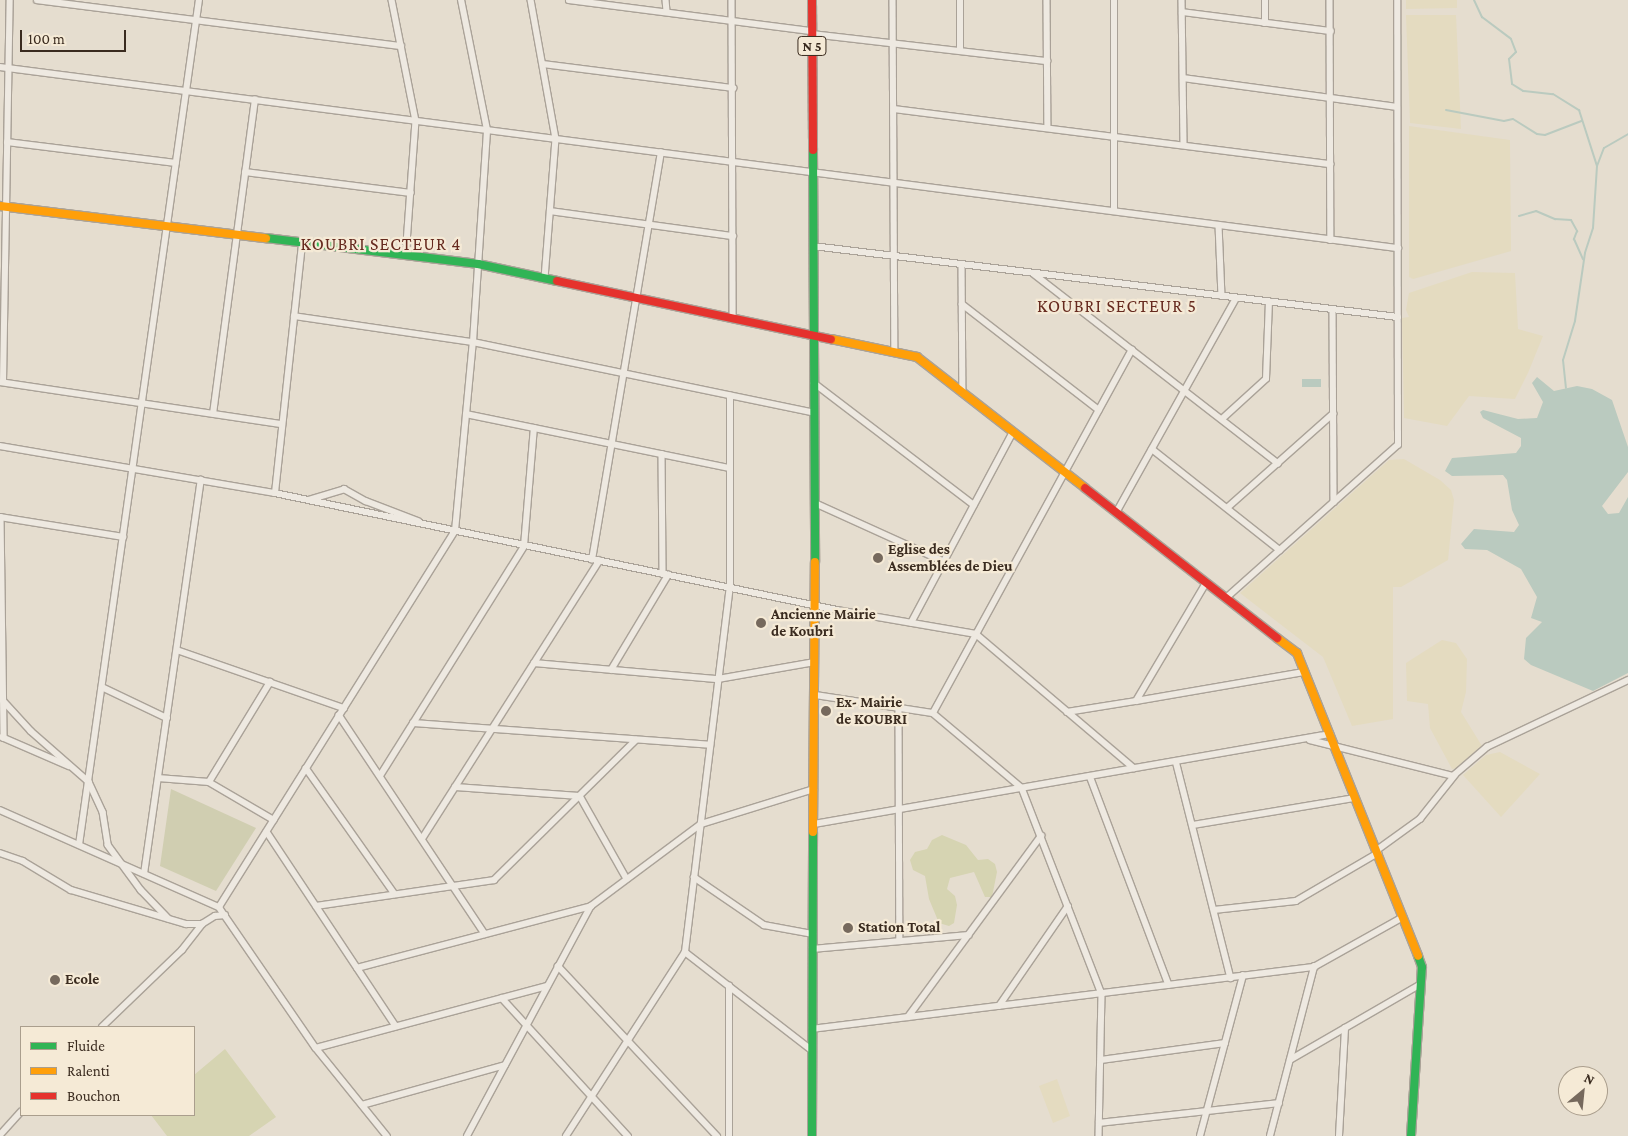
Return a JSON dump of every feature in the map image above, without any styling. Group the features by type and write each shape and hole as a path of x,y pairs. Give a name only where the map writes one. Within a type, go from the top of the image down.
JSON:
{"main road":[{"name":"N 5","path":"812,0 815,414 812,1136"},
{"path":"3,207 478,264 917,357 1297,654 1422,967 1411,1136"}],"street":[{"path":"10,0 7,142 3,207 2,382 282,424"},
{"path":"37,0 401,46"},
{"path":"80,845 199,0"},
{"path":"392,0 416,121 406,256"},
{"path":"219,907 455,531 473,342 487,130 461,0"},
{"path":"531,0 556,139 545,278"},
{"path":"569,0 893,44 1047,61"},
{"path":"666,0 666,12"},
{"path":"732,0 733,317"},
{"path":"893,0 895,352"},
{"path":"960,0 960,51"},
{"path":"1047,0 1048,128"},
{"path":"1114,0 1114,211"},
{"path":"1182,0 1184,145"},
{"path":"1265,0 1265,23"},
{"path":"1330,0 1331,240"},
{"path":"1226,598 1398,444 1397,0"},
{"path":"1182,12 1330,31"},
{"path":"543,64 732,88"},
{"path":"0,67 1398,248"},
{"path":"1183,78 1397,106"},
{"path":"213,414 255,100"},
{"path":"894,109 1331,164"},
{"path":"7,142 176,163"},
{"path":"422,839 534,663 595,560 612,444 661,152"},
{"path":"245,172 411,193"},
{"path":"550,211 733,236"},
{"path":"1219,225 1222,296"},
{"path":"274,493 302,243"},
{"path":"813,246 1398,317"},
{"path":"962,264 963,393"},
{"path":"1032,273 1278,462"},
{"path":"1116,513 1236,298"},
{"path":"1222,419 1266,379 1269,302"},
{"path":"962,304 1099,410"},
{"path":"1333,309 1334,502"},
{"path":"294,316 473,342 815,414"},
{"path":"933,714 1132,350"},
{"path":"814,383 974,505"},
{"path":"566,1136 685,952 730,588 730,396"},
{"path":"466,414 730,468"},
{"path":"1227,508 1333,414"},
{"path":"380,776 524,546 534,428"},
{"path":"911,623 1014,432"},
{"path":"0,446 274,493 815,606 976,634 1134,768"},
{"path":"1152,449 1280,550"},
{"path":"611,670 665,575 662,454"},
{"path":"144,874 201,480"},
{"path":"310,500 344,489 366,502 399,511 427,525"},
{"path":"815,503 943,561"},
{"path":"123,537 0,517 2,737 74,769 89,778 103,812 108,845 120,863 168,918"},
{"path":"1136,701 1206,583"},
{"path":"177,650 344,708"},
{"path":"534,663 718,680 814,662"},
{"path":"1067,712 1304,672"},
{"path":"1214,910 1296,900 1377,851 1420,819 1455,775 1487,747 1628,680"},
{"path":"209,782 270,682"},
{"path":"102,687 167,718"},
{"path":"815,695 933,714 1022,788 1102,994 1099,1136"},
{"path":"2,698 31,731 74,769"},
{"path":"899,708 900,941"},
{"path":"339,715 485,934"},
{"path":"413,723 710,745"},
{"path":"814,824 1330,734"},
{"path":"1305,739 1334,744 1455,775"},
{"path":"316,906 494,880 636,740"},
{"path":"1176,761 1231,978"},
{"path":"306,768 394,894"},
{"path":"1090,776 1168,986"},
{"path":"158,778 209,782 274,820"},
{"path":"455,787 580,796"},
{"path":"357,968 591,906 701,824 814,789"},
{"path":"580,796 627,879"},
{"path":"1193,825 1356,798"},
{"path":"0,810 219,907 316,1048 387,1136"},
{"path":"267,832 396,1026"},
{"path":"908,1017 1041,836"},
{"path":"0,853 23,861 71,890 186,924 202,924"},
{"path":"694,877 764,926 813,934"},
{"path":"467,1136 591,906"},
{"path":"999,1006 1068,906"},
{"path":"103,1026 182,950 202,924 215,916 224,915"},
{"path":"812,1029 1314,967 1403,917"},
{"path":"812,949 968,935"},
{"path":"685,952 812,1050"},
{"path":"558,966 717,1136"},
{"path":"1270,1136 1314,967"},
{"path":"1200,1136 1243,976"},
{"path":"1290,1060 1421,984"},
{"path":"316,1048 548,986"},
{"path":"729,986 729,1136"},
{"path":"502,998 628,1136"},
{"path":"1339,1136 1345,1028"},
{"path":"1101,1060 1225,1043"},
{"path":"362,1105 505,1065"},
{"path":"1099,1123 1279,1103"},
{"path":"0,1135 20,1113"}],"shaded area":[{"path":"1406,0 1457,0 1457,8 1406,9"},
{"path":"1406,15 1456,15 1461,129 1410,123"},
{"path":"1409,126 1510,140 1511,251 1413,279 1409,277"},
{"path":"1472,272 1515,273 1518,329 1543,336 1528,373 1515,399 1469,396 1447,426 1404,418 1402,318 1409,317 1406,310 1409,293"},
{"path":"1537,377 1554,391 1577,386 1592,389 1612,400 1628,447 1628,472 1602,506 1608,514 1619,513 1628,497 1628,673 1593,691 1531,665 1524,659 1526,638 1542,622 1531,618 1537,597 1521,569 1487,550 1465,549 1461,544 1474,529 1514,532 1519,525 1512,510 1507,480 1503,475 1452,476 1445,471 1452,458 1516,453 1521,446 1521,438 1483,418 1480,412 1483,410 1518,419 1537,418 1543,402 1532,383"},
{"path":"1302,379 1321,379 1321,387 1302,387"},
{"path":"1404,459 1440,480 1451,490 1454,500 1448,560 1401,587 1393,587 1393,719 1352,726 1323,657 1240,593 1389,460"},
{"path":"1442,640 1456,643 1467,659 1466,692 1461,712 1482,746 1459,768 1452,769 1430,728 1428,704 1407,701 1406,663"},
{"path":"1500,752 1540,774 1501,817 1463,775 1486,755"},
{"path":"171,789 256,828 216,891 160,866"},
{"path":"942,835 966,845 978,860 988,859 995,864 997,872 992,897 985,897 974,872 950,878 947,889 955,896 957,905 954,923 949,926 939,923 929,899 925,876 913,870 910,860 915,852 927,849 932,840"},
{"path":"225,1049 276,1117 249,1136 167,1136 152,1116 195,1116 195,1074"},
{"path":"1057,1079 1070,1116 1053,1123 1039,1086"}],"waterway":[{"path":"1474,0 1482,17 1511,39 1516,52 1509,59 1512,84 1523,91 1553,94 1579,110 1597,166 1593,228 1585,253 1575,321 1563,360 1566,388"},
{"path":"1446,110 1504,121 1513,119 1537,134 1545,135 1581,121"},
{"path":"1597,166 1604,148 1628,134"},
{"path":"1519,216 1536,211 1555,219 1571,220 1577,231 1574,239 1583,259"}],"traffic: fast":[{"path":"813,150 815,562"},
{"path":"266,238 478,264 557,281"},
{"path":"812,1136 813,832"},
{"path":"1411,1136 1422,967 1418,956"}],"traffic: slow":[{"path":"0,206 266,238"},
{"path":"831,339 917,357 1085,488"},
{"path":"813,832 815,562"},
{"path":"1277,638 1297,653 1418,956"}],"traffic: jam":[{"path":"812,0 813,150"},
{"path":"557,281 831,339"},
{"path":"1085,488 1277,638"}],"place":[{"name":"Eglise des Assemblées de Dieu","path":"878,558"},
{"name":"Ancienne Mairie de Koubri","path":"761,623"},
{"name":"Ex- Mairie de KOUBRI","path":"826,711"},
{"name":"Station Total","path":"848,928"},
{"name":"Ecole","path":"55,980"}],"district":[{"name":"KOUBRI SECTEUR 4","path":"381,244"},
{"name":"KOUBRI SECTEUR 5","path":"1117,306"}]}
